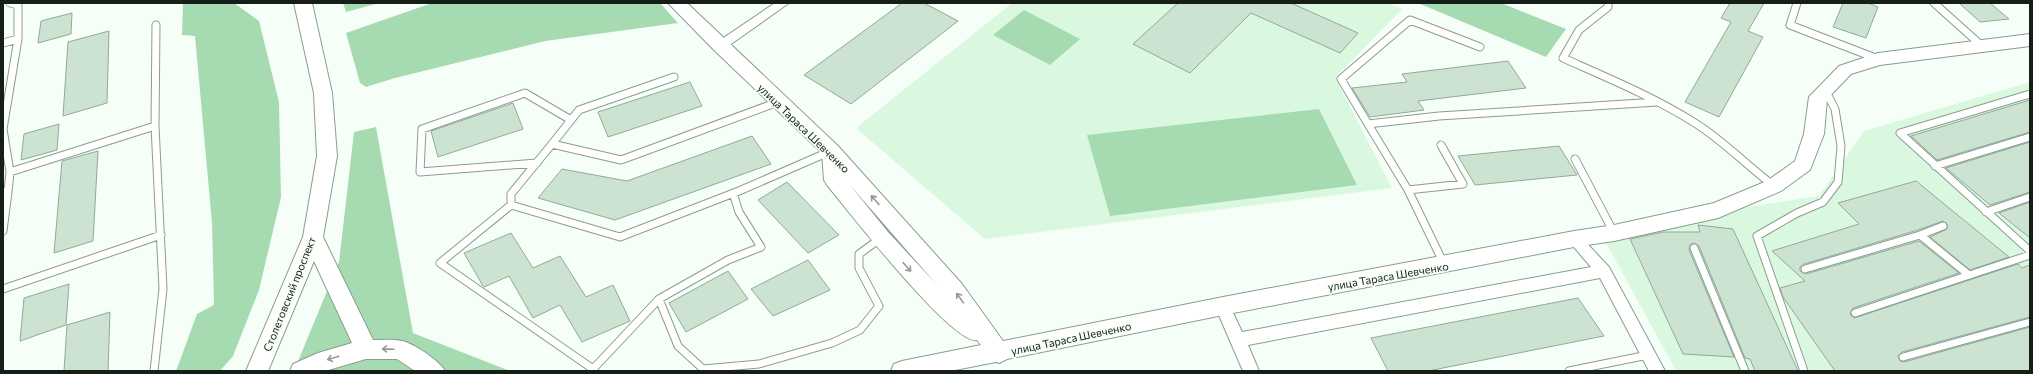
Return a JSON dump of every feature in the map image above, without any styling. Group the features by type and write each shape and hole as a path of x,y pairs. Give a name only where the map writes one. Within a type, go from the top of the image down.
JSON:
{"street":[{"name":"Столетовский проспект","path":"257,371 313,237 327,156 323,93 303,3"},
{"name":"улица Тараса Шевченко","path":"677,3 778,102 831,151 954,290 999,353"},
{"path":"720,46 783,3"},
{"name":"улица Тараса Шевченко","path":"902,371 999,353 1223,306 1444,266 1574,239 1614,233 1718,210 1774,186 1803,165 1814,134 1818,97 1845,70 1878,60 2030,40"},
{"path":"831,151 834,180 881,238 936,299 999,353"},
{"path":"313,237 366,349"},
{"path":"1574,239 1604,271 1657,371"},
{"path":"1237,340 1604,271"},
{"path":"1223,306 1251,371"},
{"path":"301,371 326,360 366,349 401,350 434,371"}],"lane":[{"path":"3,231 6,191 10,172 3,129 18,39 18,5 10,3"},
{"path":"1608,3 1608,7 1579,30 1563,58 1657,102 1693,121 1714,135 1756,174 1774,186"},
{"path":"1797,3 1790,26 1878,60"},
{"path":"1934,3 1982,46"},
{"path":"1444,266 1408,190 1341,80 1410,20 1480,46"},
{"path":"154,371 163,289 155,126 156,25"},
{"path":"3,43 18,39"},
{"path":"511,205 511,194 579,110 674,76"},
{"path":"1804,371 1757,236 1797,213 1823,202 1838,182 1840,146 1835,109 1825,90"},
{"path":"537,163 420,172 422,129 525,93 571,120"},
{"path":"2030,94 1900,133 2030,251"},
{"path":"552,144 621,160 778,102"},
{"path":"1368,124 1439,116 1657,102"},
{"path":"10,172 155,126"},
{"path":"1935,166 2030,137"},
{"path":"1408,190 1463,184 1441,145"},
{"path":"511,205 620,237 733,193 831,151"},
{"path":"1575,159 1614,233"},
{"path":"511,205 440,263 593,369 659,299 728,260 761,247 738,212 733,193"},
{"path":"1986,212 2030,197"},
{"path":"1805,269 1920,235 1942,226"},
{"path":"3,289 161,235"},
{"path":"1920,235 1969,275"},
{"path":"659,299 678,346 702,369 759,364 793,355 832,343 860,330 879,306 859,268 859,254 881,238"},
{"path":"1694,248 1744,371"},
{"path":"1855,313 2030,255"},
{"path":"1903,356 2030,322"},
{"path":"1569,371 1648,355"}],"shaded area":[{"path":"1012,3 1388,3 1402,9 1335,78 1392,188 985,239 856,128"},
{"path":"2030,82 2030,371 1676,371 1599,230 1819,196 1864,131"}],"green space":[{"path":"183,3 234,3 259,21 279,102 281,197 259,290 233,356 220,371 176,371 197,314 214,305 212,223 195,36 182,35"},
{"path":"343,3 379,3 346,12"},
{"path":"432,3 660,3 678,23 545,41 395,78 366,87 360,83 346,33"},
{"path":"1418,3 1501,3 1566,29 1546,57"},
{"path":"1024,10 1080,39 1050,65 993,35"},
{"path":"1319,109 1357,185 1110,216 1087,135"},
{"path":"376,127 413,333 510,371 294,371 339,262 354,132"}],"building":[{"path":"902,3 924,3 958,21 851,104 804,75"},
{"path":"1178,3 1291,3 1358,33 1340,53 1251,13 1190,73 1133,44"},
{"path":"1730,3 1764,3 1748,31 1763,37 1719,117 1685,102 1731,22 1721,18"},
{"path":"1843,3 1868,3 1878,7 1866,38 1833,27"},
{"path":"1959,3 1990,3 2009,19 1980,22"},
{"path":"72,13 71,34 38,43 41,21"},
{"path":"109,31 107,103 63,116 68,42"},
{"path":"1508,61 1526,88 1418,101 1424,110 1370,117 1352,88 1407,82 1402,74"},
{"path":"690,82 702,106 608,137 598,112"},
{"path":"2030,100 2030,132 1937,160 1911,136"},
{"path":"513,103 523,129 438,157 431,131"},
{"path":"59,124 57,150 21,160 24,134"},
{"path":"752,136 771,164 615,220 538,198 562,169 627,181"},
{"path":"2030,142 2030,192 1990,205 1946,168"},
{"path":"1559,146 1577,175 1475,185 1458,156"},
{"path":"98,151 93,241 54,253 62,161"},
{"path":"1916,181 2009,257 1970,270 1930,237 1947,229 1947,224 1943,221 1918,230 1804,264 1800,267 1800,271 1806,274 1919,241 1959,273 1853,308 1850,314 1854,318 2018,264 2022,268 2030,265 2030,317 1902,352 1898,356 1900,361 1904,362 2030,327 2030,371 1835,371 1783,297 1780,288 1805,281 1772,251 1859,224 1838,203"},
{"path":"787,182 839,235 808,253 758,200"},
{"path":"2030,202 2030,238 1999,213"},
{"path":"1698,225 1733,229 1798,371 1755,371 1750,359 1745,358 1699,246 1694,243 1690,245 1689,250 1734,357 1683,354 1630,239 1663,232 1700,232"},
{"path":"511,233 533,268 560,256 586,297 613,285 630,321 582,342 560,305 533,318 509,276 484,287 464,253"},
{"path":"808,260 830,290 773,316 751,289"},
{"path":"728,271 748,299 686,332 669,303"},
{"path":"69,284 66,325 20,341 24,298"},
{"path":"1578,298 1604,336 1428,371 1388,371 1371,338"},
{"path":"110,312 108,371 64,371 67,325"}]}
